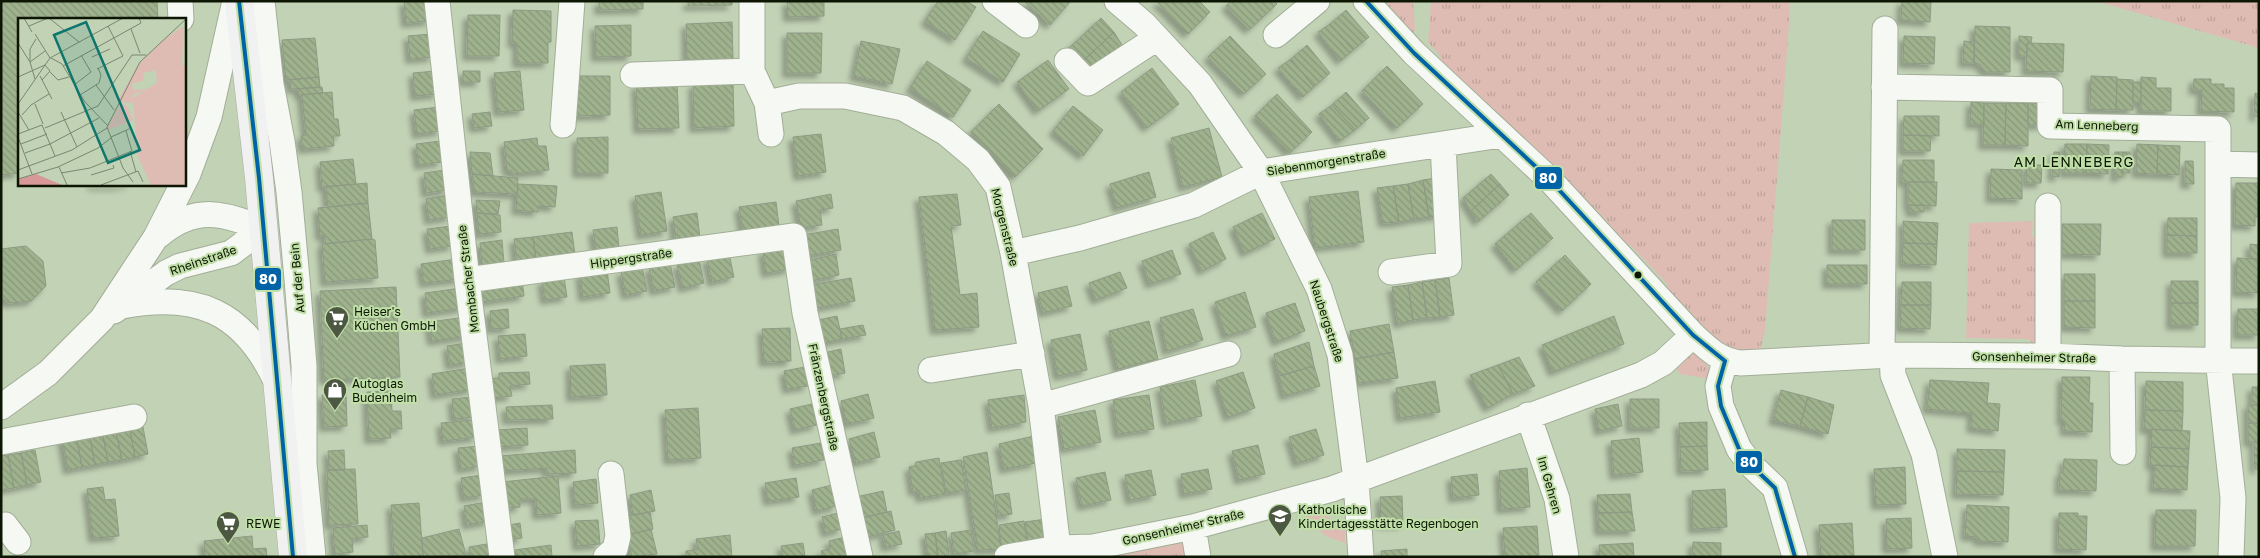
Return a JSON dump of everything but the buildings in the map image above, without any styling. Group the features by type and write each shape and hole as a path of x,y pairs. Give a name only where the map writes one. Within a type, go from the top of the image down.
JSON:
{"main road":[{"path":"239,1 264,229 293,557"}],"street":[{"path":"180,1 182,18"},
{"name":"Rheinstraße","path":"185,180 209,117 235,1"},
{"name":"Auf der Bein","path":"262,1 271,84 289,192 298,279 304,366 304,464 313,557"},
{"name":"Mombacher Straße","path":"437,1 467,280 502,557"},
{"path":"563,125 572,1"},
{"path":"752,1 752,71 767,102 771,134"},
{"path":"995,1 1026,25"},
{"name":"Naubergstraße","path":"1117,1 1157,38 1200,84 1261,172 1319,289 1340,355 1356,480 1361,557"},
{"path":"1276,35 1317,1"},
{"path":"1366,1 1414,53 1550,179 1693,335 1725,361 1718,386 1721,406 1739,449 1753,467 1775,488 1795,557"},
{"path":"1885,29 1887,356 1924,454 1945,557"},
{"path":"1067,61 1088,83 1157,38"},
{"path":"633,75 752,71"},
{"name":"Am Lenneberg","path":"1884,86 2050,90 2050,126 2218,129 2218,359 2234,498 2232,557"},
{"name":"Morgenstraße","path":"767,102 799,96 845,96 902,108 946,133 978,160 998,187 1013,253 1041,406 1058,548"},
{"name":"Siebenmorgenstraße","path":"1013,253 1080,238 1194,205 1261,172 1501,135"},
{"path":"1391,272 1449,264 1443,144"},
{"path":"2218,164 2259,165"},
{"name":"Rheinstraße","path":"112,313 156,238 182,185"},
{"path":"2048,206 2048,356"},
{"name":"Rheinstraße","path":"156,238 179,221 204,214 230,216 264,229"},
{"name":"Rheinstraße","path":"10,402 67,355 112,313 146,286 180,266 232,253 264,229"},
{"name":"Hippergstraße","path":"467,280 794,236"},
{"name":"Fränzenbergstraße","path":"794,236 805,313 860,557"},
{"path":"112,313 144,302 179,301 211,310 232,323 255,345 265,358 278,385"},
{"name":"Gonsenheimer Straße","path":"1007,557 1058,548 1093,546 1193,527 1332,489 1656,368 1693,335"},
{"path":"931,370 1032,354"},
{"path":"1041,406 1228,354"},
{"name":"Gonsenheimer Straße","path":"1725,361 1740,363 1887,356 2048,356 2122,359 2259,360"},
{"path":"2122,359 2123,452"},
{"name":"Im Gehren","path":"1528,415 1557,499 1566,557"},
{"path":"1,442 134,417"},
{"path":"606,557 615,549 618,536 611,474"},
{"path":"1193,527 1198,557"}],"green space":[{"path":"1378,1 1413,1 1415,30 1406,39"},
{"path":"1431,1 1789,1 1789,26 1765,331 1759,354 1744,354 1715,345 1667,294 1668,285 1630,245 1616,244 1605,234 1605,219 1503,118 1495,118 1438,62 1441,57 1428,42"},
{"path":"2096,1 2259,1 2259,48"},
{"path":"2033,221 2032,236 2041,238 2042,343 2032,343 2028,339 1966,338 1969,223"},
{"path":"1696,351 1714,375 1710,379 1680,374 1672,361 1673,358"},
{"path":"1325,510 1332,523 1345,525 1345,545 1344,542 1325,535 1311,519 1305,517"},
{"path":"1184,539 1186,557 1086,557"}],"transit line":[{"name":"80","path":"239,1 259,178 293,557"},
{"name":"80","path":"1366,1 1414,53 1549,179 1693,335 1725,361"},
{"name":"80","path":"1725,361 1718,386 1721,406 1739,449 1753,467 1775,488 1795,557"}],"place":[{"name":"Heiser's Küchen GmbH","path":"337,339"},
{"name":"Autoglas Budenheim","path":"335,411"},
{"name":"Katholische Kindertagesstätte Regenbogen","path":"1280,537"},
{"name":"REWE","path":"228,544"}],"district":[{"name":"AM LENNEBERG","path":"2074,161"}]}
